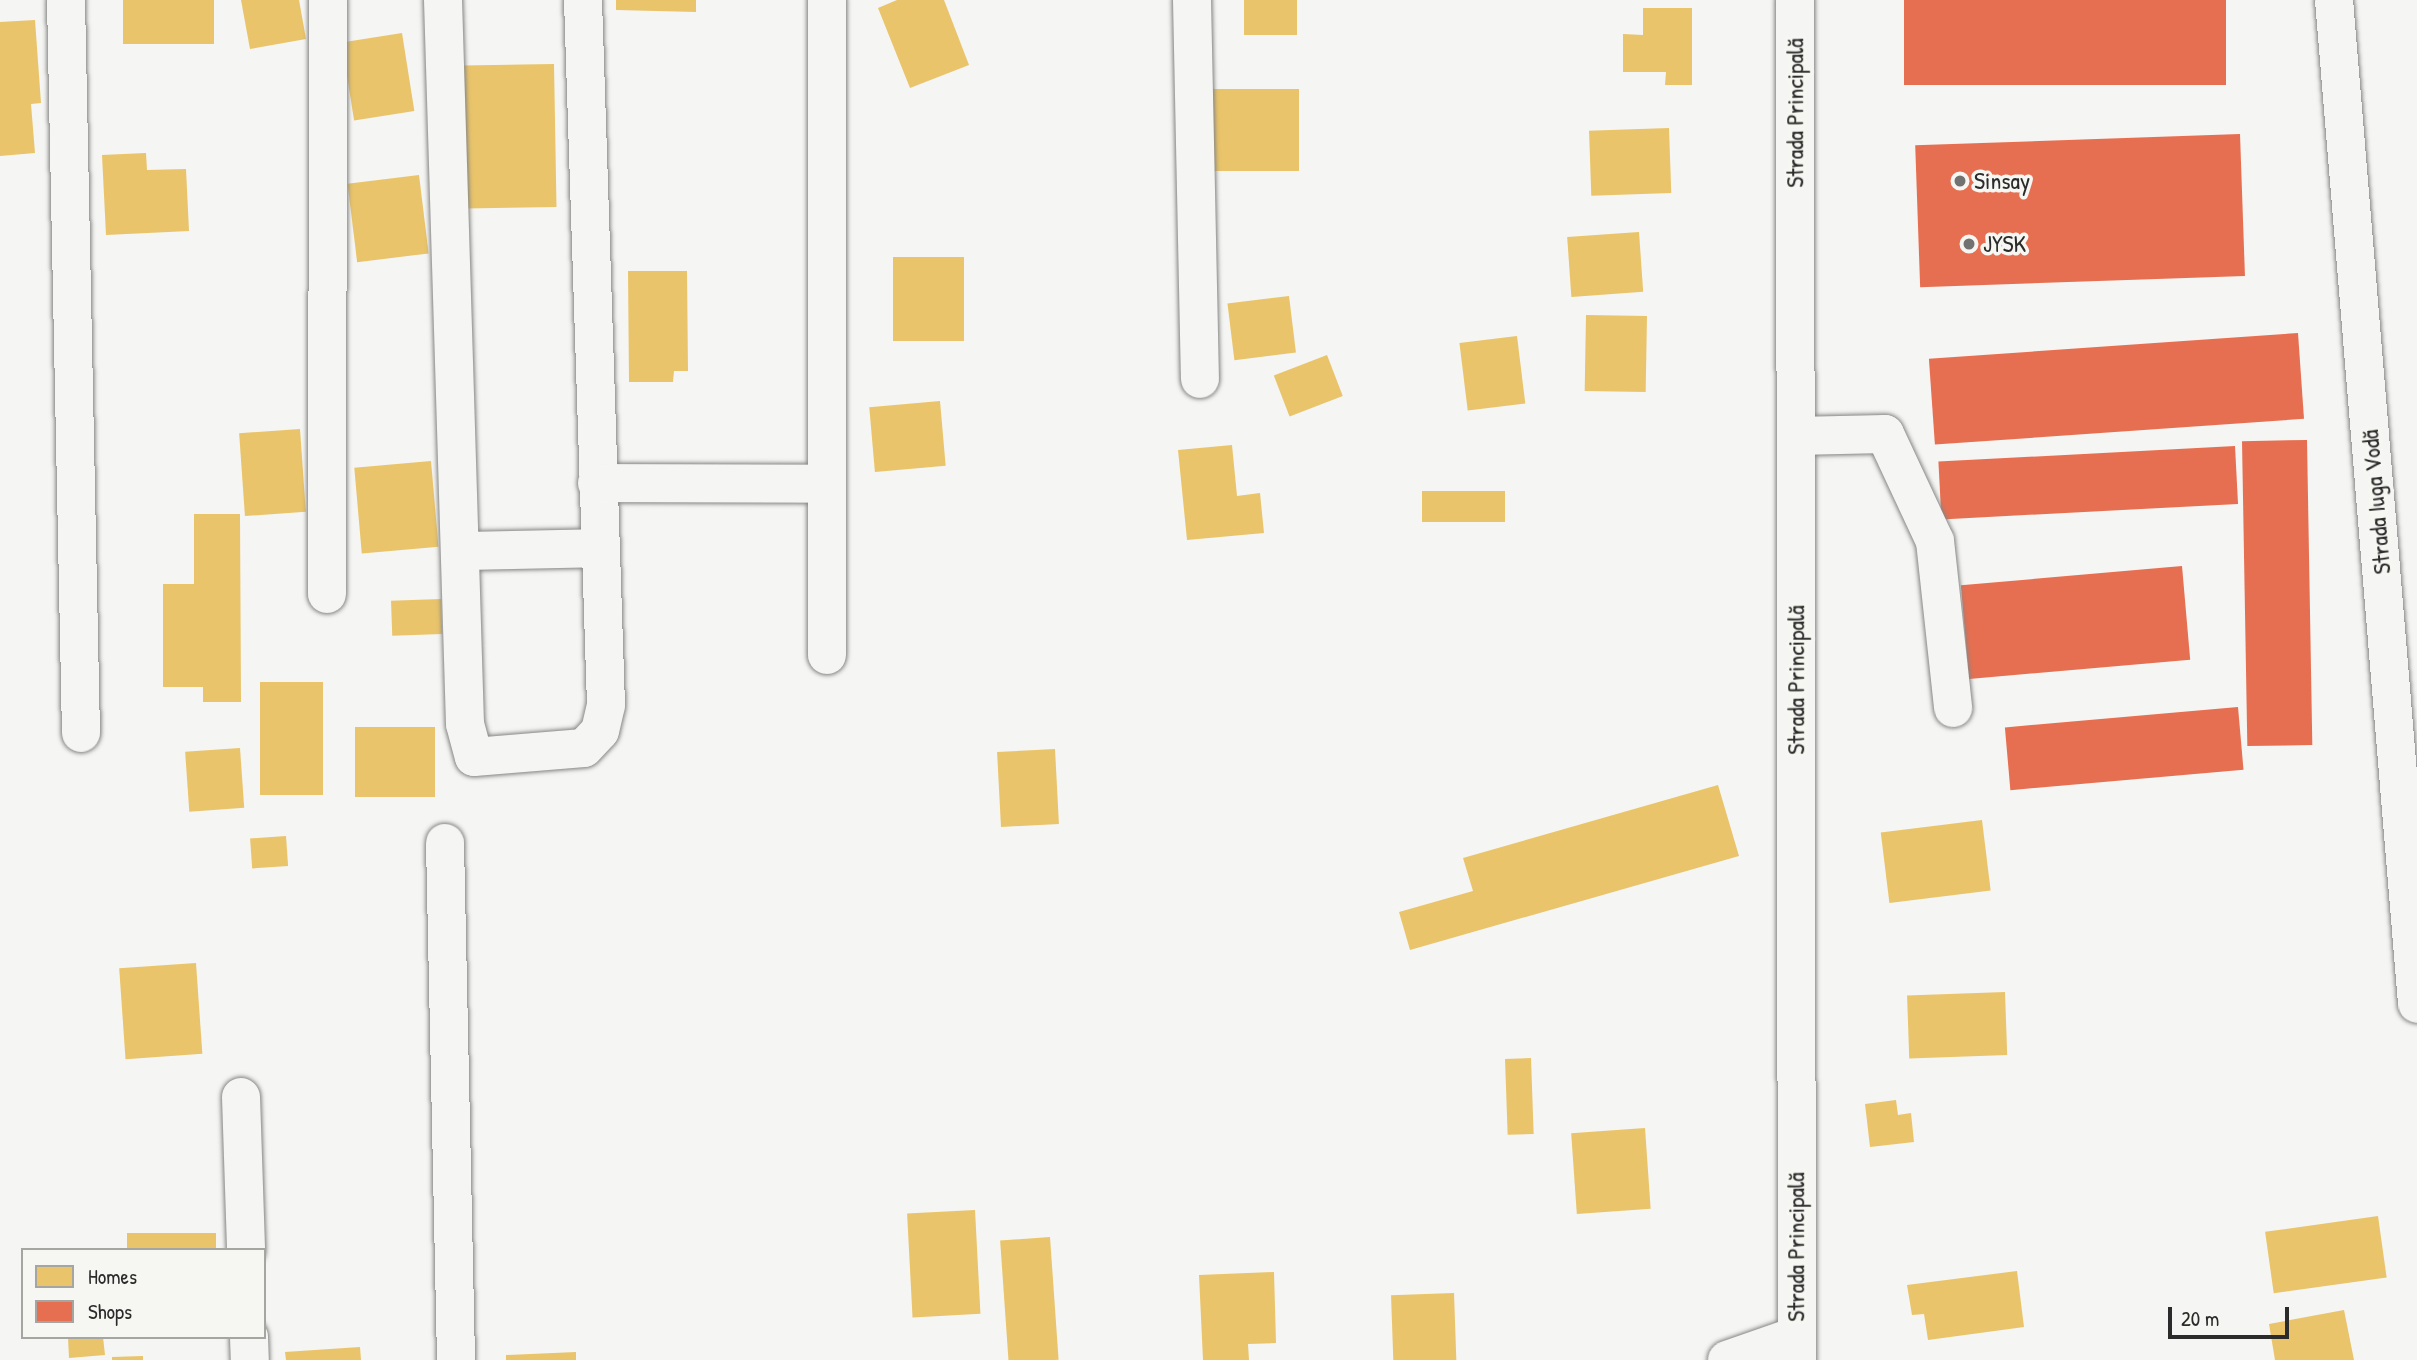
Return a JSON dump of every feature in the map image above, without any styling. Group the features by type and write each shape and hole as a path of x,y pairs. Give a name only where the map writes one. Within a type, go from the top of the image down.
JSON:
{"street":[{"path":"66,0 81,733"},
{"path":"327,594 328,0"},
{"path":"443,0 466,724 474,757 584,748 600,731 606,705 583,0"},
{"path":"827,0 827,655"},
{"path":"1192,0 1200,379"},
{"name":"Strada Principală","path":"1795,0 1796,1348"},
{"name":"Strada Iuga Vodă","path":"2334,0 2417,1004"},
{"path":"1796,436 1885,434 1935,541 1953,708"},
{"path":"597,483 827,484"},
{"path":"461,551 599,548"},
{"path":"445,843 456,1360"},
{"path":"241,1097 246,1248"},
{"path":"249,1339 250,1360"},
{"path":"1727,1360 1796,1348"}],"building: Homes":[{"path":"123,0 214,0 214,44 123,44"},
{"path":"241,0 299,0 306,39 250,49"},
{"path":"616,0 696,0 696,12 616,10"},
{"path":"897,0 944,0 969,65 910,88 878,8"},
{"path":"1244,0 1297,0 1297,35 1244,35"},
{"path":"1643,8 1692,8 1692,85 1665,85 1666,72 1623,72 1623,34 1643,35"},
{"path":"35,20 41,103 31,104 35,153 0,156 0,22"},
{"path":"402,33 414,111 354,121 342,43"},
{"path":"554,64 556,207 465,209 462,66"},
{"path":"1208,89 1299,89 1299,171 1208,171"},
{"path":"1669,128 1671,193 1591,196 1589,131"},
{"path":"146,153 147,170 186,169 189,231 106,235 102,155"},
{"path":"419,175 429,253 357,262 348,184"},
{"path":"1639,232 1643,292 1571,297 1567,237"},
{"path":"893,257 964,257 964,341 893,341"},
{"path":"628,271 687,271 688,371 674,371 673,382 629,382"},
{"path":"1289,296 1296,353 1234,360 1227,304"},
{"path":"1586,315 1647,316 1646,392 1585,391"},
{"path":"1517,336 1525,403 1468,411 1459,343"},
{"path":"1327,355 1343,396 1290,417 1274,375"},
{"path":"940,401 946,466 875,472 869,407"},
{"path":"300,429 306,512 245,516 239,433"},
{"path":"1232,445 1237,496 1260,493 1264,533 1187,540 1178,450"},
{"path":"431,461 438,547 362,553 354,468"},
{"path":"1422,491 1505,491 1505,522 1422,522"},
{"path":"194,514 240,514 241,702 203,702 203,687 163,687 163,584 194,584"},
{"path":"441,599 442,634 392,636 391,601"},
{"path":"260,682 323,682 323,795 260,795"},
{"path":"355,727 435,727 435,797 355,797"},
{"path":"240,748 244,808 189,812 185,752"},
{"path":"1055,749 1059,824 1001,827 997,752"},
{"path":"1718,785 1739,856 1410,950 1399,912 1473,891 1463,858"},
{"path":"1982,820 1991,890 1889,903 1881,832"},
{"path":"286,836 288,866 252,868 250,839"},
{"path":"196,963 202,1054 126,1059 119,968"},
{"path":"2005,992 2007,1055 1909,1058 1907,995"},
{"path":"1531,1058 1534,1134 1508,1135 1505,1059"},
{"path":"1896,1100 1898,1115 1911,1113 1914,1142 1870,1147 1865,1104"},
{"path":"1645,1128 1651,1209 1577,1214 1571,1133"},
{"path":"975,1210 980,1314 913,1317 907,1214"},
{"path":"2378,1216 2387,1277 2274,1293 2265,1232"},
{"path":"127,1233 216,1233 216,1248 127,1248"},
{"path":"1050,1237 1059,1360 1008,1360 1000,1240"},
{"path":"2017,1271 2024,1327 1928,1340 1924,1314 1912,1315 1907,1285"},
{"path":"1274,1272 1276,1343 1248,1344 1249,1360 1203,1360 1199,1275"},
{"path":"1454,1293 1456,1360 1393,1360 1391,1295"},
{"path":"2344,1310 2354,1360 2275,1360 2269,1324"},
{"path":"68,1339 103,1339 105,1355 69,1358"},
{"path":"360,1347 361,1360 286,1360 285,1352"},
{"path":"576,1352 576,1360 506,1360 506,1355"},
{"path":"143,1356 143,1360 112,1360 112,1357"}],"building: Shops":[{"path":"1904,0 2226,0 2226,85 1904,85"},
{"path":"2240,134 2245,276 1920,287 1915,145"},
{"path":"2298,333 2304,419 1935,445 1929,359"},
{"path":"2307,440 2312,745 2247,746 2242,441"},
{"path":"2235,446 2238,504 1941,519 1938,462"},
{"path":"2182,566 2190,660 1969,679 1961,585"},
{"path":"2238,707 2243,770 2010,790 2005,727"}],"place":[{"name":"Sinsay","path":"1960,181"},
{"name":"JYSK","path":"1969,244"}]}
